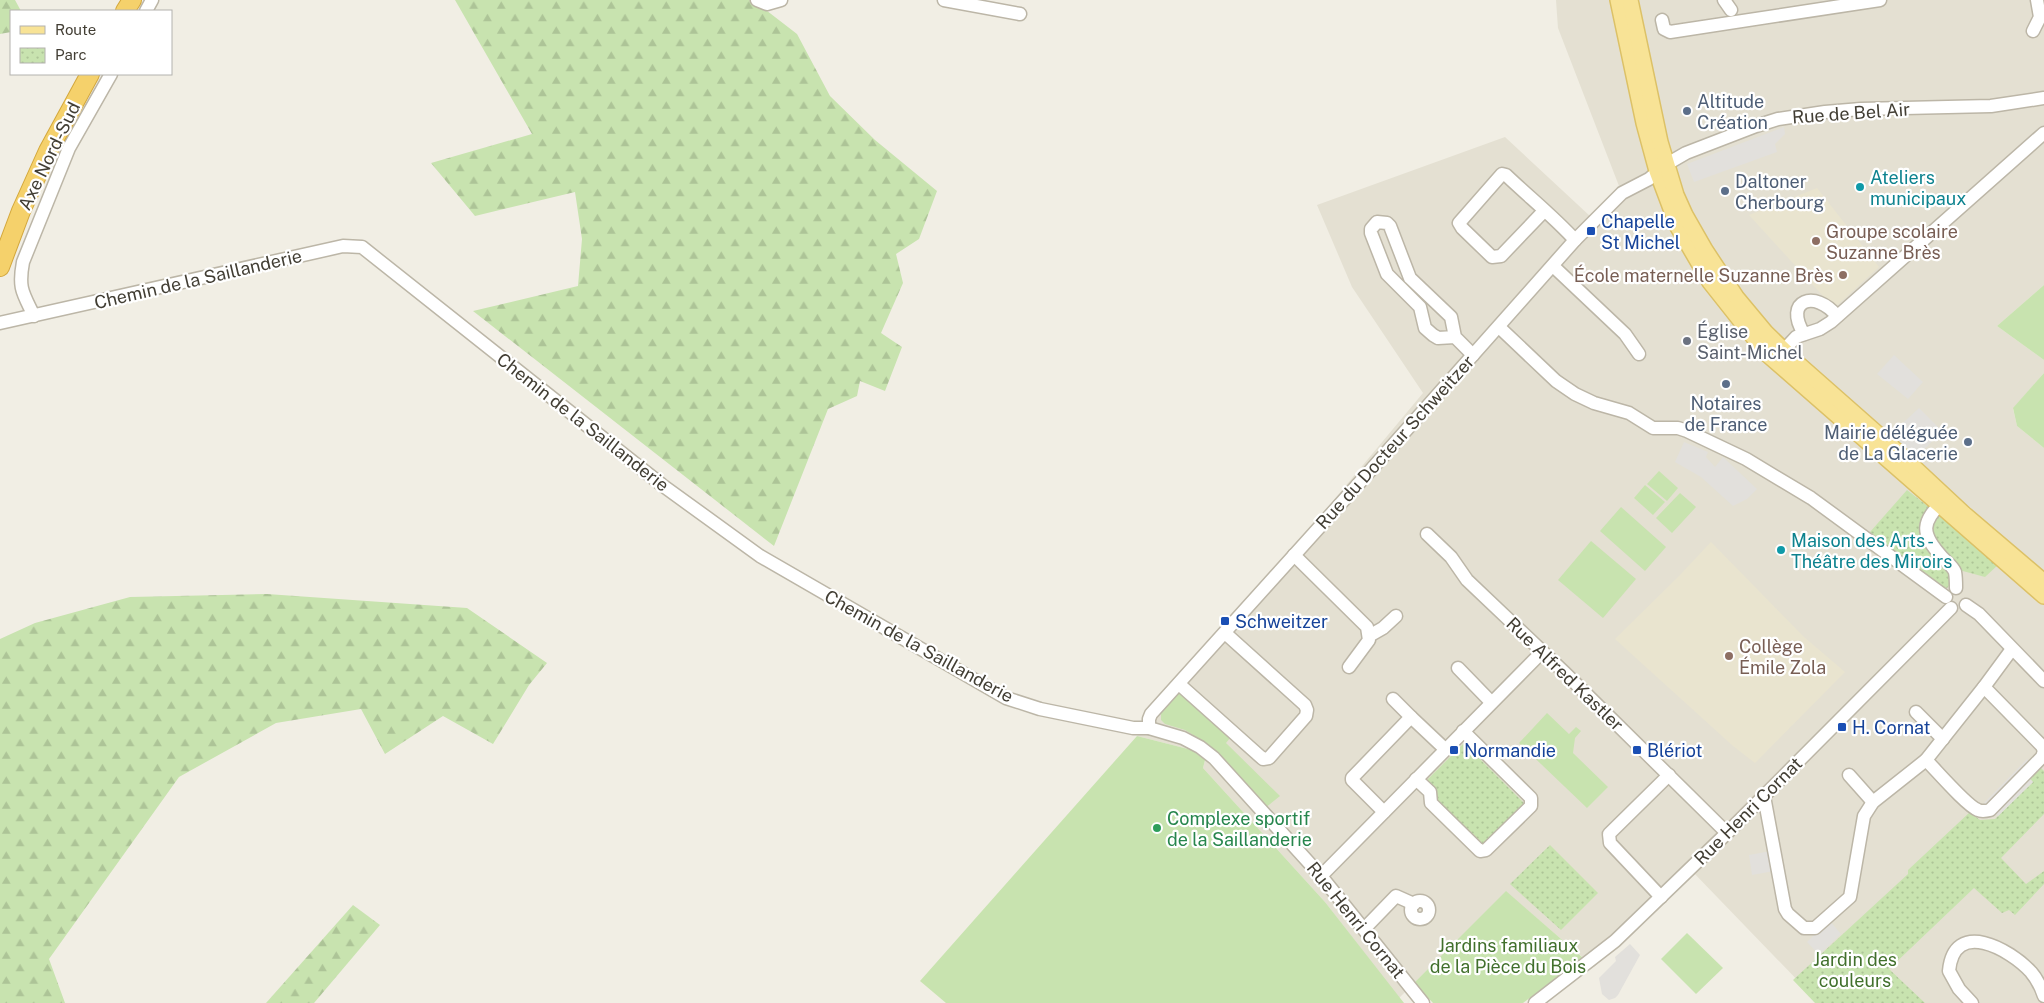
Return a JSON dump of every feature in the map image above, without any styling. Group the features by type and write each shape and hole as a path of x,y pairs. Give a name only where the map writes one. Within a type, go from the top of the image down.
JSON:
{"highway":[{"name":"Axe Nord-Sud","path":"0,237 38,150 78,75"},
{"name":"Axe Nord-Sud","path":"0,267 21,211 48,152 89,75"}],"main road":[{"path":"1618,0 1644,123 1662,167 1684,214 1704,250 1745,309 1783,351 2044,596"},
{"path":"1630,0 1660,142 1662,167 1678,227 1710,282 1762,348 1811,394 2044,582"}],"street":[{"path":"757,0 767,4 781,0"},
{"path":"944,0 1020,14"},
{"path":"1662,20 1664,29 1670,32 1880,0"},
{"path":"2032,31 2040,17 2037,0"},
{"path":"34,316 22,294 22,262 69,148 110,75"},
{"name":"Rue de Bel Air","path":"1662,167 1686,153 1756,126 1799,115 1861,109 1990,106 2044,98"},
{"path":"1783,351 1796,337 1826,326 2044,133"},
{"name":"Rue du Docteur Schweitzer","path":"1149,728 1151,714 1575,240 1622,193 1649,180 1662,167"},
{"path":"1544,210 1502,256 1492,257 1459,223 1502,174 1544,210 1575,240"},
{"path":"1455,337 1438,338 1425,328 1420,307 1387,274 1371,233 1371,229 1377,222 1387,223 1390,226 1410,278 1451,317 1455,337 1473,355"},
{"name":"Chemin de la Saillanderie","path":"0,323 343,246 362,247 662,485 760,556 1006,698 1040,709 1133,728 1149,728"},
{"path":"1553,266 1625,334 1639,354"},
{"path":"1804,334 1797,316 1798,310 1806,302 1810,300 1824,303 1837,316"},
{"path":"1499,326 1556,381 1575,394 1594,403 1629,414 1653,428 1678,428 1687,431 1746,459 1811,498 1948,603 1958,610 1966,604 1968,598 1965,592 1956,588 1949,591 1948,603"},
{"path":"1943,501 1926,524 1926,534 1930,543 1952,568 1956,588"},
{"name":"Rue Alfred Kastler","path":"1427,534 1451,557 1467,580 1669,774 1727,833"},
{"path":"1294,555 1367,627 1369,636 1366,645 1350,667"},
{"name":"Rue Henri Cornat","path":"1535,1003 1603,952 1661,897 1764,796 1948,603"},
{"path":"1966,604 1979,614 2044,681"},
{"path":"1369,636 1383,628 1396,616"},
{"path":"1179,684 1263,759 1268,758 1306,716 1305,704 1225,632"},
{"path":"1764,796 1785,909 1797,923 1809,930 1815,928 1850,897 1864,816 1873,802 1926,760 1984,688 2012,649"},
{"path":"1321,876 1542,652"},
{"path":"1458,668 1491,702"},
{"path":"1926,760 1979,810 1990,810 2042,757 2044,751 2042,746 1984,688"},
{"path":"1393,698 1445,749"},
{"path":"1916,712 1943,739"},
{"path":"1384,812 1352,778 1411,716"},
{"name":"Rue Henri Cornat","path":"1149,728 1183,738 1200,747 1214,758 1321,876 1423,1003"},
{"path":"1416,779 1430,792 1431,804 1480,851 1486,850 1531,806 1530,798 1463,731"},
{"path":"1661,897 1610,844 1609,839 1610,834 1669,774"},
{"path":"1849,775 1873,802"},
{"path":"1364,928 1396,896 1414,904"},
{"path":"1972,1003 1959,989 1949,971 1954,953 1960,946 1977,942 2000,948 2012,955 2032,973 2044,996"}],"shaded area":[{"path":"1556,0 2044,0 2044,285 1997,326 2044,360 2044,373 2013,409 2017,426 2044,448 2044,1003 1822,1003 1804,987 1691,870 1594,967 1506,892 1399,998 1325,902 1203,768 1205,760 1192,750 1137,736 1423,393 1352,287 1317,205 1505,137 1591,217 1619,186 1558,28"},
{"path":"1784,127 1785,134 1775,144 1777,152 1694,182 1687,164"},
{"name":"Groupe scolaire Suzanne Brès","path":"1817,188 1879,267 1834,308 1749,215"},
{"path":"1894,355 1923,382 1908,399 1877,374"},
{"path":"1919,408 1942,431 1915,459 1890,435"},
{"path":"1684,442 1708,452 1706,457 1715,467 1723,457 1757,489 1747,499 1733,506 1701,477 1675,462"},
{"name":"Collège Émile Zola","path":"1711,542 1804,637 1845,672 1755,763 1733,746 1615,639"},
{"path":"2027,759 2038,769 2029,778 2033,782 1998,816 1984,803"},
{"path":"1771,851 1774,871 1752,875 1749,855"},
{"path":"1829,920 1841,934 1819,955 1807,942"},
{"path":"1630,944 1640,955 1618,995 1609,1000 1602,994 1599,978 1616,961 1615,957"}],"green space":[{"path":"0,0 15,0 20,10 10,10 10,32 0,34"},
{"path":"455,0 753,0 797,34 830,96 875,140 937,191 919,239 896,254 903,283 881,333 902,347 885,391 860,381 857,396 828,409 774,546 473,311 578,286 582,239 575,192 475,216 431,163 532,134"},
{"path":"2044,285 2044,360 1997,326"},
{"path":"2044,373 2044,448 2017,426 2013,408"},
{"path":"1659,471 1678,488 1667,501 1647,484"},
{"path":"1645,485 1665,502 1653,515 1634,498"},
{"path":"1907,490 1930,508 1923,518 1950,575 1951,584 1947,588 1938,586 1870,532"},
{"path":"1680,493 1696,507 1672,533 1656,518"},
{"path":"1621,507 1666,547 1645,571 1600,531"},
{"path":"1940,515 1998,565 1985,577 1959,570 1935,542 1932,530 1933,524"},
{"path":"1591,541 1636,579 1603,618 1558,580"},
{"path":"267,594 467,608 547,663 529,685 493,744 443,716 385,754 361,709 276,723 179,777 49,959 65,1003 0,1003 0,639 35,623 130,597"},
{"path":"1177,692 1180,692 1230,738 1226,743 1280,796 1265,808 1223,760 1203,741 1185,730 1165,724 1161,720 1161,711"},
{"path":"1547,713 1569,734 1576,727 1581,731 1575,738 1573,753 1608,787 1587,808 1519,743"},
{"name":"Complexe sportif de la Saillanderie","path":"1137,736 1192,750 1205,760 1203,768 1325,902 1404,1003 946,1003 920,981"},
{"path":"1465,742 1473,748 1473,752 1524,803 1483,844 1435,798 1426,781"},
{"name":"Jardin des couleurs","path":"2040,767 2044,771 2044,814 2001,858 2026,884 2044,871 2044,884 2015,915 2009,910 2002,913 1974,888 1889,969 1925,1003 1815,1003 1793,980 1908,874 1908,870 1970,812 1980,820 1995,819 2033,782 2029,778"},
{"path":"1550,845 1598,893 1561,930 1510,884"},
{"name":"Jardins familiaux de la Pièce du Bois","path":"1506,891 1583,958 1523,1003 1433,1003 1414,983"},
{"path":"353,905 380,925 314,1003 266,1003"},
{"path":"1687,933 1723,968 1696,994 1661,959"}],"place":[{"name":"Altitude Création","path":"1687,111"},
{"name":"Ateliers municipaux","path":"1860,187"},
{"name":"Daltoner Cherbourg","path":"1725,191"},
{"name":"Chapelle St Michel","path":"1591,231"},
{"name":"Groupe scolaire Suzanne Brès","path":"1816,241"},
{"name":"École maternelle Suzanne Brès","path":"1843,275"},
{"name":"Église Saint-Michel","path":"1687,341"},
{"name":"Notaires de France","path":"1726,384"},
{"name":"Mairie déléguée de La Glacerie","path":"1968,442"},
{"name":"Maison des Arts - Théâtre des Miroirs","path":"1781,550"},
{"name":"Schweitzer","path":"1225,621"},
{"name":"Collège Émile Zola","path":"1729,656"},
{"name":"H. Cornat","path":"1842,727"},
{"name":"Normandie","path":"1454,750"},
{"name":"Blériot","path":"1637,750"},
{"name":"Complexe sportif de la Saillanderie","path":"1157,828"}]}
